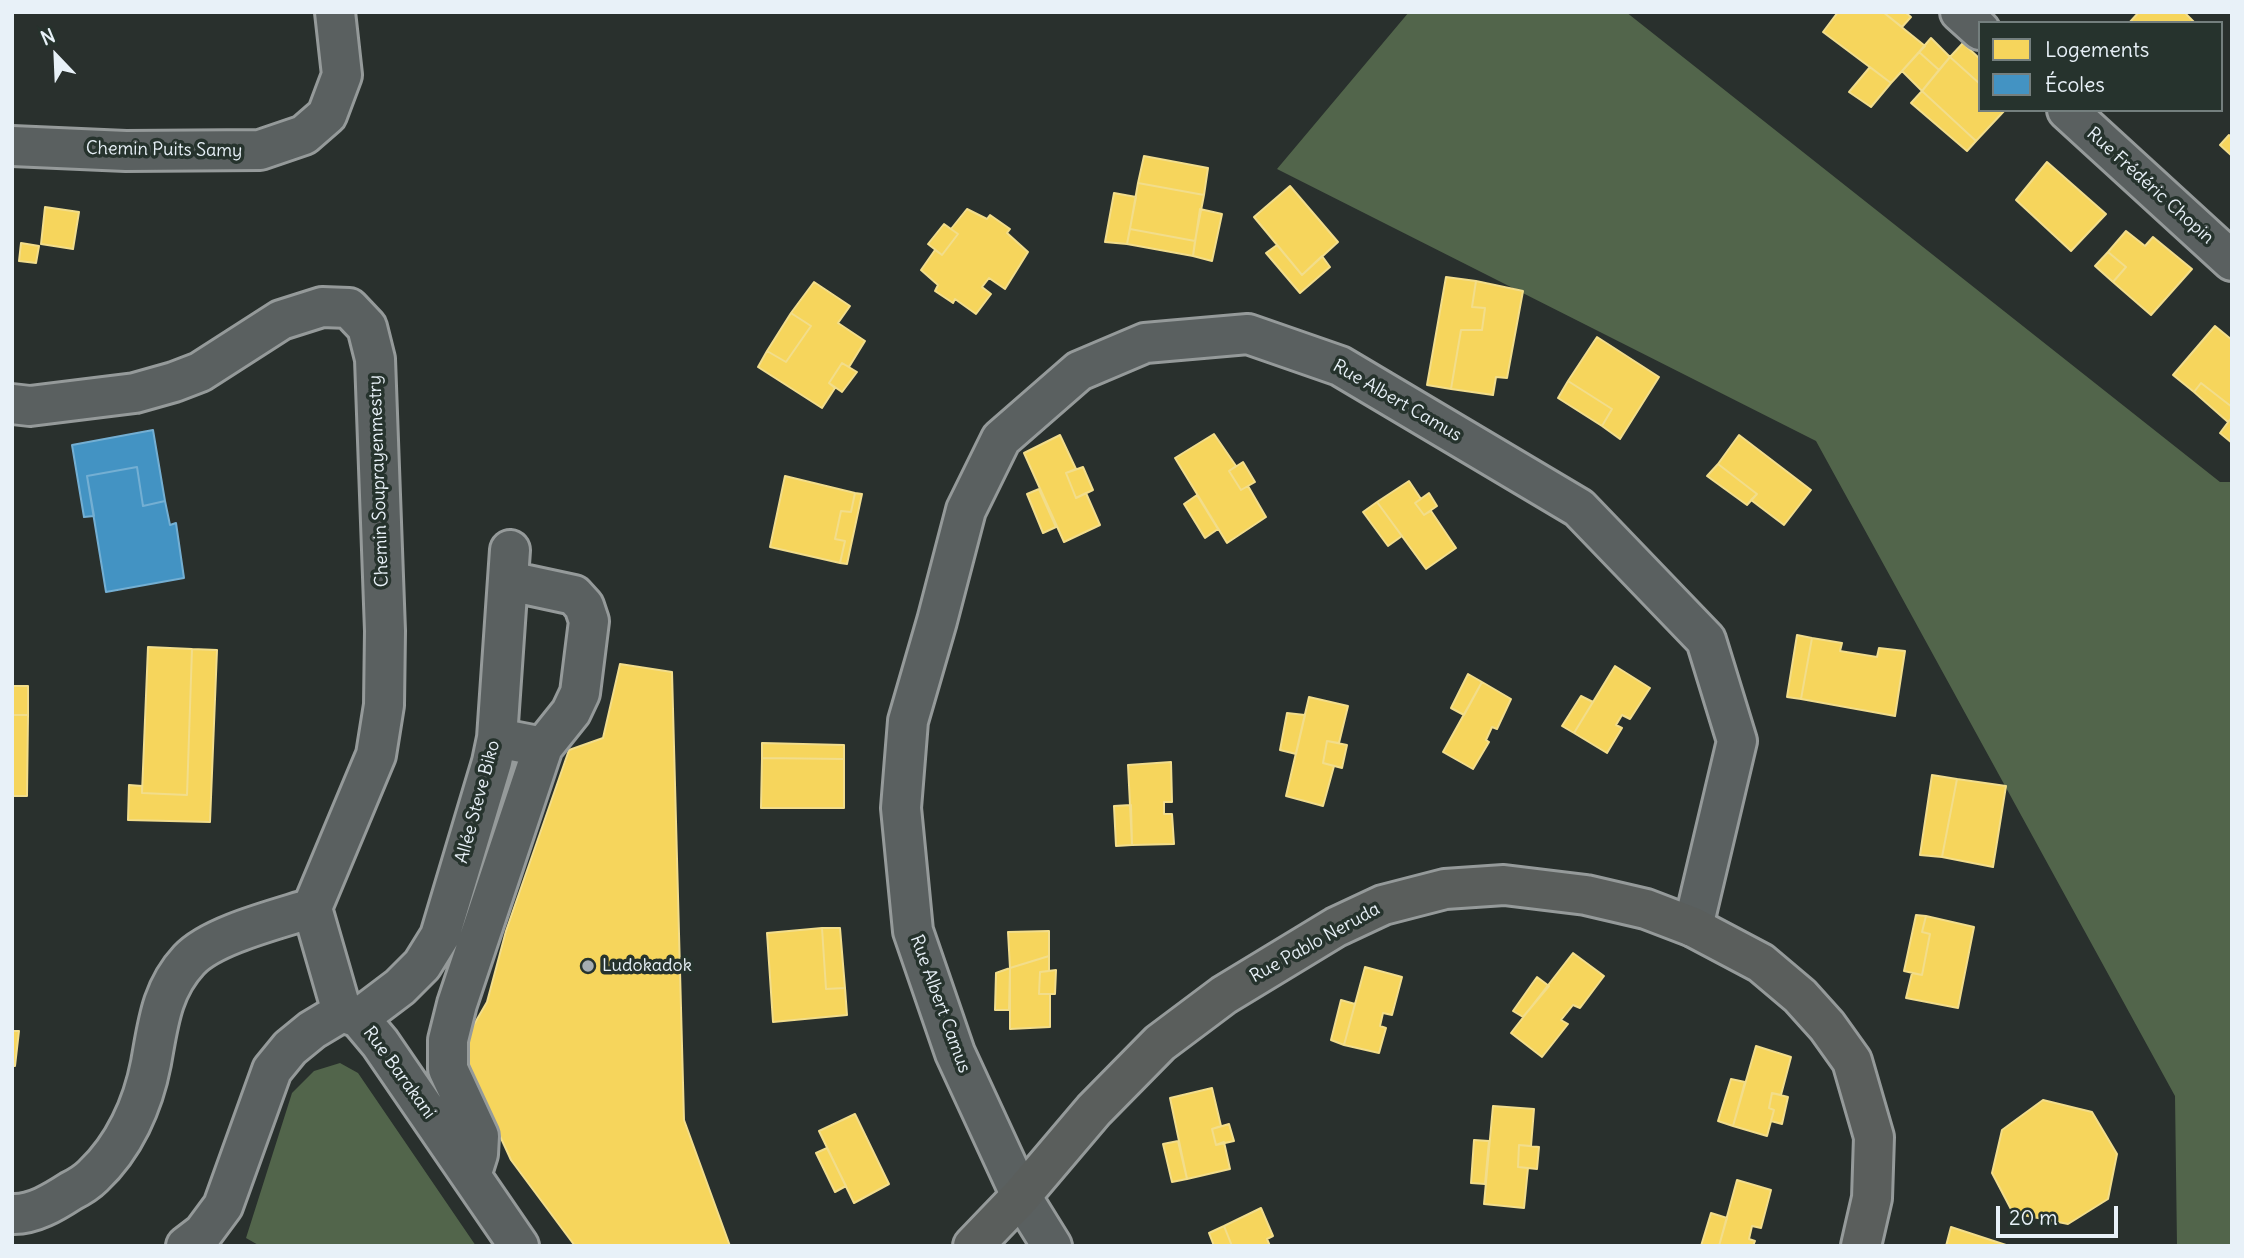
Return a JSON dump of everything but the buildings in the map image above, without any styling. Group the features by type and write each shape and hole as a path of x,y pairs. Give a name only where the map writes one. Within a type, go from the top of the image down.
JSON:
{"main road":[{"name":"Rue Pablo Neruda","path":"973,1246 1021,1196 1094,1110 1160,1043 1224,995 1336,927 1383,905 1445,889 1504,885 1586,895 1646,909 1693,927 1761,963 1800,996 1828,1026 1852,1061 1874,1136 1871,1198 1861,1246"}],"street":[{"name":"Chemin Puits Samy","path":"12,146 126,151 260,150 304,135 327,115 341,75 335,12"},
{"path":"1960,12 1978,28"},
{"name":"Rue Frédéric Chopin","path":"2069,112 2232,261"},
{"name":"Chemin Souprayenmestry","path":"18,412 135,393 174,382 200,372 281,320 322,307 349,308 367,327 375,359 384,705 376,755 315,919"},
{"name":"Rue Albert Camus","path":"1052,1246 1021,1196 955,1053 913,931 901,808 908,721 966,510 1001,439 1079,371 1145,343 1248,334 1340,366 1579,508 1706,640 1737,741 1693,927"},
{"name":"Allée Steve Biko","path":"351,1015 400,987 422,965 440,936 497,738 509,566 574,595 584,606 589,621 580,693 571,712 543,747"},
{"path":"471,1175 478,1154 479,1136 448,1069 448,1040 457,1004 543,747 497,738"},
{"path":"12,1214 22,1214 69,1193 92,1178 118,1147 137,1110 150,1066 158,1019 173,979 191,957 216,942 315,919 329,968 351,1015 312,1030 290,1048 272,1070 223,1206 203,1233 186,1246"},
{"name":"Rue Barakani","path":"351,1015 380,1044 519,1246"}],"green space":[{"path":"1409,12 1626,12 2220,482 2232,482 2232,1246 2177,1246 2175,1096 1816,441 1277,169"},
{"path":"340,1063 358,1073 476,1246 260,1246 246,1238 292,1093 314,1071"}],"place":[{"name":"Ludokadok","path":"588,966"}]}
